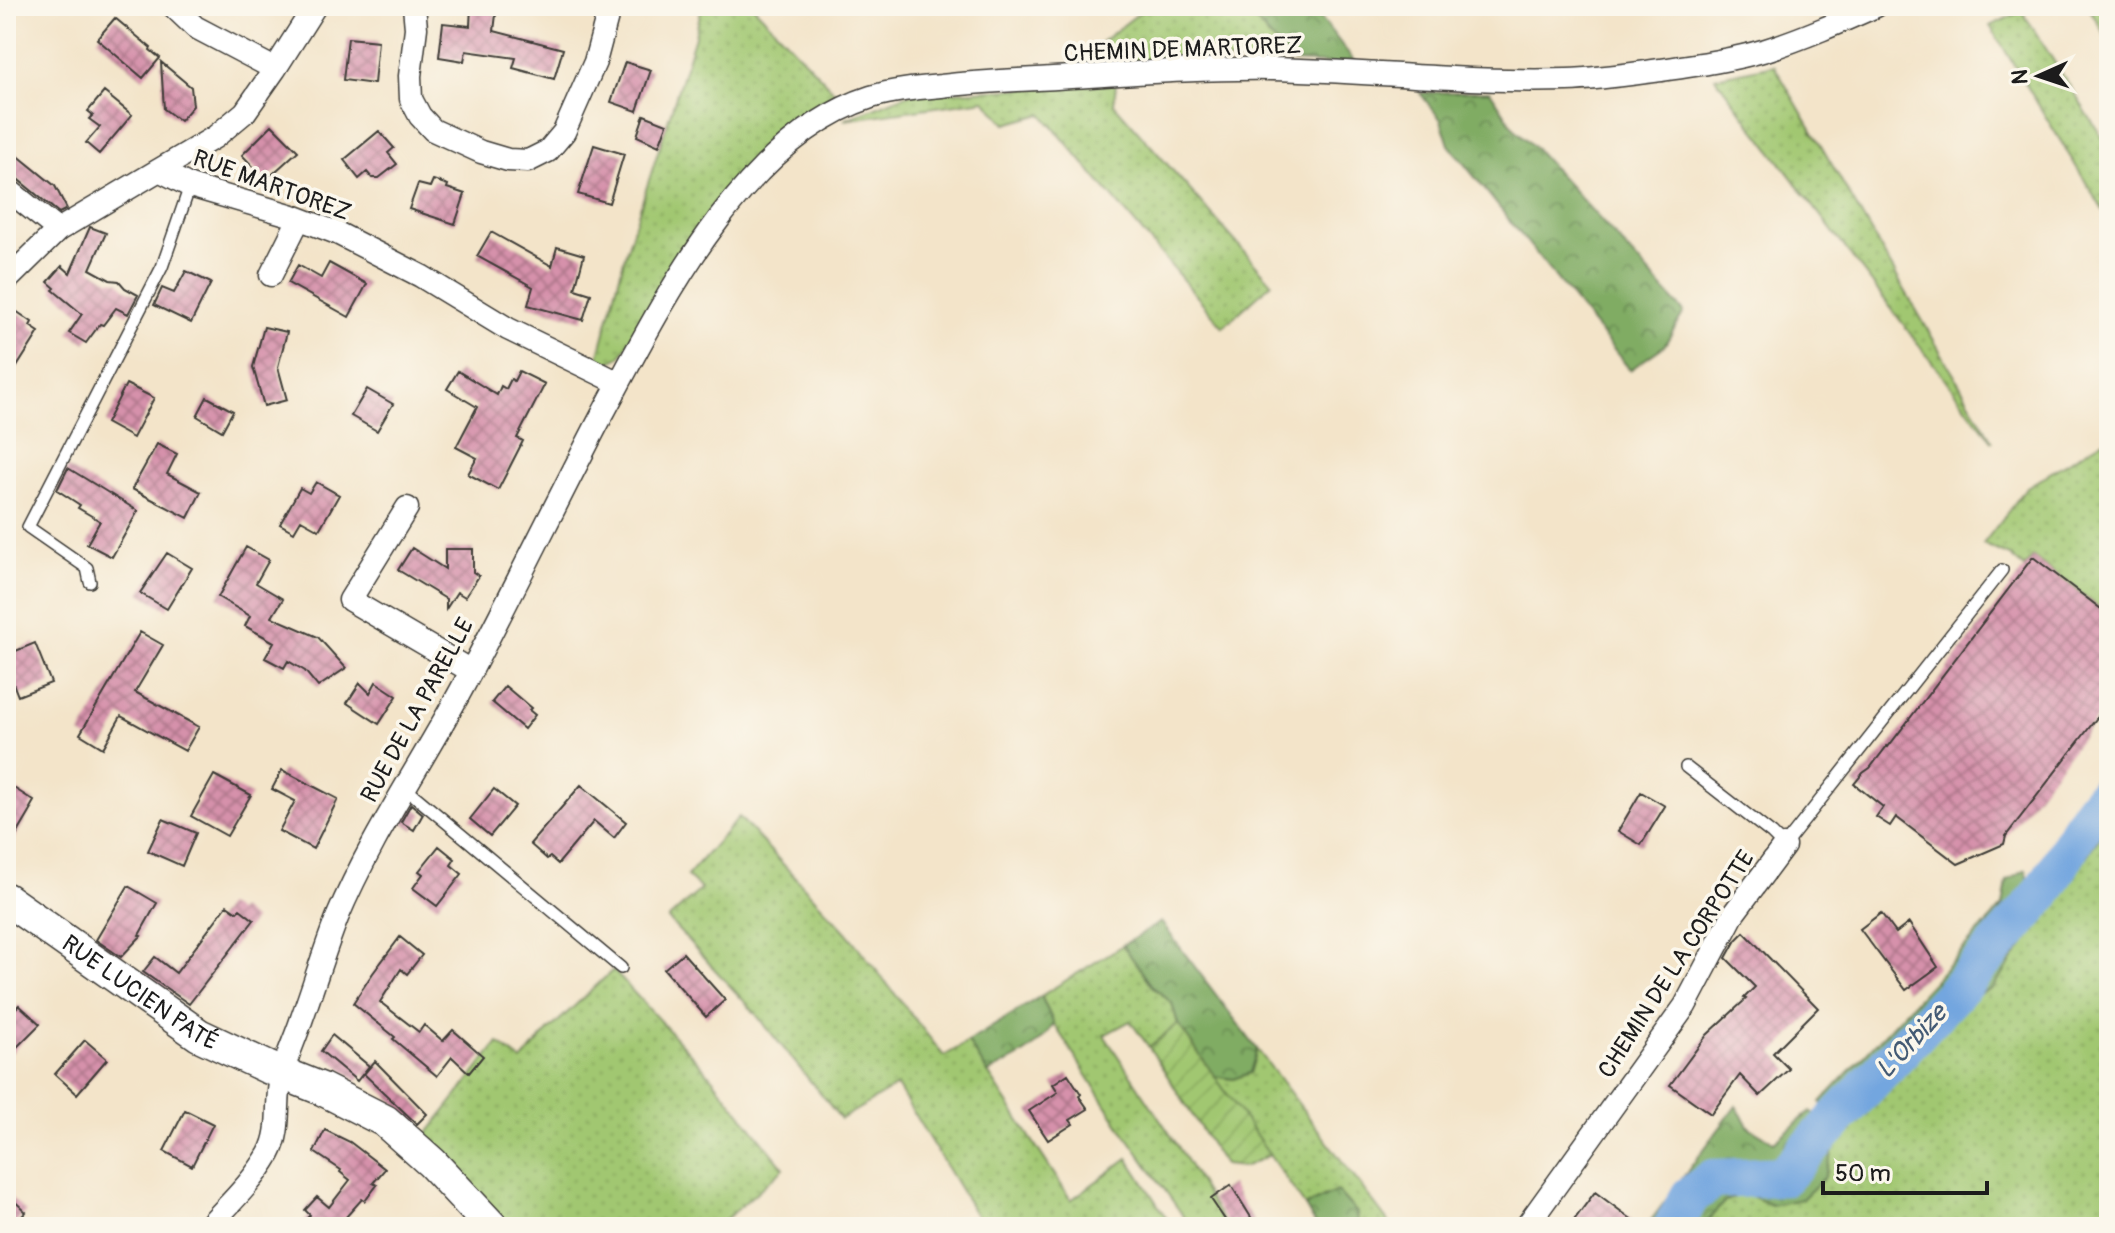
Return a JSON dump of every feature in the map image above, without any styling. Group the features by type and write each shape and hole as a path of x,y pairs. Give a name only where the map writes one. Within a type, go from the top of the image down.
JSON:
{"street":[{"path":"173,6 195,27 275,69"},
{"path":"159,170 215,137 245,112 315,6"},
{"path":"414,6 416,28 410,76 411,99 420,116 433,130 481,152 508,160 528,161 548,151 564,132 595,62 610,6"},
{"name":"CHEMIN DE MARTOREZ","path":"619,383 672,289 723,212 756,175 793,141 828,116 871,97 971,83 1205,69 1570,80 1703,64 1762,51 1822,30 1876,6"},
{"name":"RUE MARTOREZ","path":"6,281 58,230 159,170 190,186 337,233 421,276 508,329 619,383"},
{"path":"6,188 58,230"},
{"path":"271,275 299,219"},
{"name":"RUE DE LA PARELLE","path":"208,1227 250,1181 277,1137 277,1099 282,1073 335,922 354,880 471,671 619,383"},
{"path":"407,508 350,600 471,671"},
{"name":"CHEMIN DE LA CORPOTTE","path":"1526,1227 1685,1006 1734,913 1784,846"},
{"name":"RUE LUCIEN PATÉ","path":"6,899 199,1035 322,1089 385,1121 432,1163 492,1227"}],"lane":[{"path":"90,582 87,568 28,527 162,267 190,186"},
{"name":"CHEMIN DE LA CORPOTTE","path":"1686,767 1784,846 2002,570"},
{"path":"404,787 621,968"}],"green space":[{"path":"702,6 753,6 835,92 741,172 684,252 620,357 610,362 597,362 626,252"},
{"path":"1148,6 1242,6 1293,62 1213,60 1072,65"},
{"path":"1242,6 1312,6 1357,65 1293,62"},
{"path":"2088,6 2109,6 2109,42"},
{"path":"2022,11 2109,148 2109,220 1990,26"},
{"path":"1774,65 1993,442 1715,77"},
{"path":"1116,84 1114,104 1272,283 1223,327 1042,114 1006,124 985,100 844,120 908,94"},
{"path":"1490,91 1515,129 1684,312 1664,346 1630,370 1449,145 1441,120 1420,93"},
{"path":"2109,437 2109,615 2033,557 2024,568 2010,556 1983,544 2027,487"},
{"path":"739,817 846,932 944,1056 968,1042 1071,1200 1128,1158 1172,1227 983,1227 897,1086 841,1119 755,1013 668,919 701,889 687,876"},
{"path":"2109,825 2109,1227 1702,1227 1723,1203 1834,1147 1837,1132 1849,1128 1939,1021 1970,997 1992,989 2041,920 2054,907"},
{"path":"2026,870 2041,920 1992,989 1970,997 1939,1021 1849,1128 1821,1102 2003,906 2007,881"},
{"path":"1161,922 1257,1049 1250,1073 1233,1079 1214,1076 1178,1024 1172,1003 1152,986 1123,945"},
{"path":"1123,945 1152,986 1172,1003 1178,1024 1149,1047 1130,1021 1104,1035 1176,1143 1226,1227 1191,1227 1121,1128 1054,1024 1041,996"},
{"path":"613,970 708,1073 784,1168 717,1227 505,1227 425,1137 498,1043 522,1061 548,1031"},
{"path":"1041,996 1054,1024 1048,1033 1033,1047 988,1073 968,1042"},
{"path":"1178,1024 1270,1155 1244,1167 1224,1165 1149,1047"},
{"path":"1257,1049 1392,1227 1358,1227 1357,1213 1337,1191 1305,1206 1214,1076 1233,1079 1250,1073"},
{"path":"1736,1106 1749,1127 1774,1142 1811,1111 1837,1132 1825,1177 1802,1199 1771,1205 1743,1192 1723,1203 1702,1227 1646,1227"},
{"path":"1337,1191 1357,1213 1358,1227 1317,1227 1305,1206"}],"building":[{"path":"471,6 497,6 494,31 563,49 554,79 513,68 516,58 466,51 464,61 439,57 443,23 470,26"},
{"path":"115,18 160,58 143,78 97,39"},
{"path":"348,38 378,41 374,84 343,80"},
{"path":"161,62 191,87 193,106 180,121 164,109"},
{"path":"625,62 651,70 637,111 611,102"},
{"path":"104,92 132,115 99,154 86,143 100,127 89,119 93,115 88,111"},
{"path":"644,115 667,124 659,146 637,136"},
{"path":"272,125 298,151 266,180 242,155"},
{"path":"379,131 394,148 388,153 397,164 379,178 372,178 367,172 359,179 344,160"},
{"path":"594,145 624,154 609,203 578,194"},
{"path":"6,146 55,186 67,209 59,213 15,177 6,174"},
{"path":"433,180 465,194 455,224 409,209 418,184 430,187"},
{"path":"90,227 106,233 90,269 110,280 119,281 138,295 128,314 116,308 86,343 69,333 82,314 48,282 62,266 70,273"},
{"path":"491,232 552,266 557,247 584,255 575,289 591,294 583,320 528,305 533,287 477,256"},
{"path":"329,263 367,284 349,317 288,283 298,265 321,278"},
{"path":"186,271 211,283 191,323 154,305 162,288 174,293"},
{"path":"13,309 32,322 30,326 39,332 6,384 6,321"},
{"path":"264,327 287,332 278,367 287,400 264,406 253,367"},
{"path":"458,371 497,395 501,386 506,389 519,371 545,384 517,438 523,441 498,490 468,474 477,458 456,447 477,407 447,389"},
{"path":"126,384 154,398 133,438 106,423"},
{"path":"367,389 393,404 377,431 351,416"},
{"path":"207,397 233,411 222,431 197,416"},
{"path":"157,444 177,454 167,474 201,492 188,518 132,489"},
{"path":"68,468 138,511 112,557 87,544 100,521 57,490"},
{"path":"316,482 339,495 319,530 301,520 294,532 280,524 300,488 309,493"},
{"path":"246,547 269,560 256,583 283,599 272,617 318,637 346,668 318,687 305,671 288,661 284,668 265,658 274,642 245,626 250,616 218,597"},
{"path":"412,548 445,569 445,549 473,549 473,572 479,576 465,597 457,592 446,609 446,599 398,570"},
{"path":"167,553 192,568 167,609 140,593"},
{"path":"2033,557 2109,615 2109,702 2006,836 2004,844 1958,864 1896,817 1890,826 1876,817 1883,807 1854,784 1888,747"},
{"path":"140,632 163,645 135,692 199,727 185,751 121,716 103,748 80,734"},
{"path":"35,643 51,683 18,696 6,665 6,655"},
{"path":"376,682 397,696 379,724 347,703 360,683 370,693"},
{"path":"505,686 535,715 524,729 492,702"},
{"path":"282,770 338,799 313,849 279,831 295,801 272,789"},
{"path":"214,775 251,795 227,836 191,816"},
{"path":"6,783 34,801 6,853"},
{"path":"581,785 626,822 614,838 594,821 558,864 530,844"},
{"path":"494,789 515,806 490,836 470,819"},
{"path":"1641,792 1665,806 1641,845 1618,831"},
{"path":"411,804 423,814 414,830 401,822"},
{"path":"163,819 196,833 182,866 148,851"},
{"path":"439,846 455,859 451,865 462,874 437,906 413,888 423,874 419,871"},
{"path":"128,886 157,903 141,936 121,957 96,940"},
{"path":"227,905 237,912 240,909 254,920 189,1004 143,972 155,957 176,973"},
{"path":"1881,913 1896,933 1909,923 1938,967 1906,990 1860,929"},
{"path":"1744,932 1818,1008 1773,1053 1789,1069 1760,1096 1740,1075 1711,1114 1670,1085 1707,1035 1755,987 1726,958"},
{"path":"400,937 422,955 407,974 401,969 380,1002 419,1032 424,1025 443,1041 453,1030 483,1056 469,1073 452,1057 437,1076 353,1003"},
{"path":"683,953 725,1000 706,1017 664,969"},
{"path":"19,1005 40,1024 6,1058 6,1018"},
{"path":"332,1035 369,1066 357,1081 321,1051"},
{"path":"85,1040 107,1059 77,1094 55,1074"},
{"path":"375,1061 427,1114 417,1124 364,1074"},
{"path":"1068,1074 1088,1109 1070,1120 1073,1124 1048,1140 1029,1111 1058,1092 1053,1084"},
{"path":"185,1110 213,1124 192,1166 164,1151"},
{"path":"325,1130 350,1142 385,1169 373,1183 377,1185 365,1201 362,1199 337,1227 299,1227 310,1215 305,1210 317,1197 329,1207 350,1180 314,1152"},
{"path":"1231,1185 1257,1227 1230,1227 1211,1199"},
{"path":"1595,1192 1642,1227 1569,1227"},
{"path":"6,1193 26,1212 12,1227 6,1227"}],"waterway":[{"name":"L'Orbize","path":"1673,1227 1690,1196 1713,1179 1784,1176 2035,902 2087,817 2109,791"}]}
